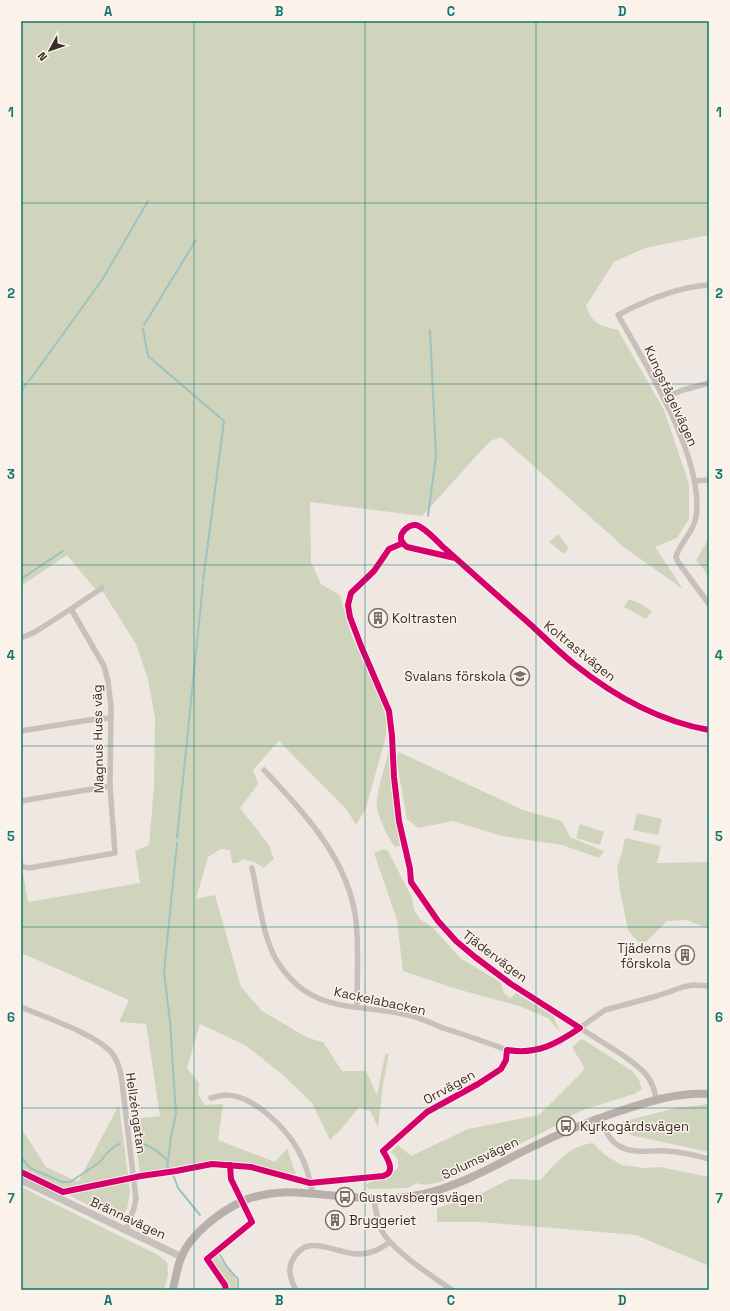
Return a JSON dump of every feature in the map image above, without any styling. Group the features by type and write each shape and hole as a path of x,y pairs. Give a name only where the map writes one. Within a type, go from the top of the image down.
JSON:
{"main road":[{"name":"Solumsvägen","path":"173,1290 182,1257 189,1245 204,1226 226,1210 254,1197 284,1192 373,1198 406,1197 423,1194 454,1185 530,1148 600,1118 656,1099 679,1095 709,1094"}],"street":[{"name":"Kungsfågelvägen","path":"709,285 682,289 663,294 618,315 663,398 689,460 696,493 696,518 693,527 676,557 678,562 709,604"},
{"path":"663,398 683,390 709,383"},
{"path":"694,481 709,480"},
{"name":"Koltrastvägen","path":"455,558 407,547 401,539 402,534 405,529 411,526 416,525 422,528 573,663 615,694 666,719 695,728 709,730"},
{"name":"Tjädervägen","path":"387,552 374,571 351,594 348,605 350,616 361,646 389,711 399,821 410,869 410,880 438,921 456,941 511,984 640,1067 651,1081 655,1090 656,1099"},
{"path":"21,638 35,632 102,588"},
{"name":"Magnus Huss väg","path":"21,865 29,868 115,853 110,786 111,718 108,681 104,666 71,609"},
{"path":"21,731 111,718"},
{"path":"264,770 293,801 325,841 337,859 346,881 352,899 356,920 357,1007"},
{"path":"21,801 110,786"},
{"name":"Kackelabacken","path":"252,868 269,945 276,960 286,974 307,994 321,1000 337,1004 412,1016 506,1050 518,1052 546,1048 560,1042 580,1028"},
{"path":"580,1028 605,1010 657,996 682,987 693,985 709,986"},
{"name":"Hellzéngatan","path":"21,1007 92,1037 109,1049 118,1064 122,1082 136,1199 126,1230"},
{"name":"Orrvägen","path":"394,1141 427,1112 501,1069 506,1060 506,1050"},
{"path":"211,1098 226,1095 235,1096 247,1100 271,1116 284,1130 298,1150 309,1174 313,1194"},
{"path":"600,1118 612,1141 620,1147 628,1150 679,1152 709,1158"},
{"name":"Brännavägen","path":"21,1180 182,1257"},
{"path":"373,1198 381,1229 390,1242 399,1251 452,1290"},
{"path":"296,1290 289,1271 295,1256 305,1247 321,1245 349,1253 360,1254 375,1251 390,1242"}],"green space":[{"path":"21,21 709,21 709,235 645,248 614,262 586,306 591,317 598,323 618,330 664,410 689,484 689,519 677,538 655,547 683,589 625,548 501,437 490,441 422,516 310,502 311,562 321,584 340,595 351,634 381,701 386,718 386,736 366,808 356,825 347,810 279,741 253,770 258,784 240,808 269,845 274,859 264,868 254,862 242,859 238,863 232,863 230,850 221,849 208,857 196,899 215,895 241,987 262,1011 308,1038 323,1042 342,1071 366,1071 377,1095 385,1055 389,1053 383,1085 378,1127 370,1111 359,1107 330,1140 312,1103 283,1075 245,1045 200,1024 187,1068 199,1083 198,1095 205,1105 223,1104 218,1140 275,1162 287,1149 296,1174 279,1172 234,1162 214,1162 140,1173 132,1119 160,1116 146,1024 119,1022 129,1000 21,953 21,871 23,872 28,902 140,883 135,851 149,845 154,787 155,718 148,679 136,644 103,592 94,588 67,555 21,586"},
{"path":"559,535 569,548 564,554 549,542"},
{"path":"709,538 709,576 696,560"},
{"path":"629,599 652,611 646,619 624,607"},
{"path":"389,750 400,846 395,847 384,828 377,808 379,787"},
{"path":"399,752 523,810 562,821 570,837 604,851 599,858 562,845 502,836 453,821 418,828 407,819 396,758"},
{"path":"637,813 662,819 658,835 633,830"},
{"path":"580,824 604,832 600,845 576,838"},
{"path":"625,838 661,846 657,863 709,862 709,929 687,920 667,921 646,942 638,942 628,930 617,867"},
{"path":"384,849 388,851 412,898 414,910 420,919 433,928 460,958 500,982 504,993 510,998 516,993 553,1016 560,1032 548,1018 519,1006 453,988 403,971 397,920 374,853"},
{"path":"582,1039 631,1070 639,1080 642,1089 634,1094 586,1109 563,1119 555,1126 504,1152 498,1148 487,1151 476,1157 478,1165 448,1179 431,1184 423,1185 417,1183 408,1188 369,1189 366,1186 368,1183 388,1176 398,1168 397,1159 391,1152 398,1145 411,1156 468,1129 539,1115 585,1069 572,1047"},
{"path":"709,1104 709,1152 630,1135 621,1122 676,1108"},
{"path":"119,1105 130,1191 127,1209 123,1216 115,1219 21,1170 21,1128 46,1167 78,1182"},
{"path":"593,1143 605,1155 622,1165 644,1168 660,1167 709,1177 709,1266 636,1235 480,1222 437,1222 437,1208 478,1195 510,1179 540,1180 564,1156 577,1148"},
{"path":"21,1187 158,1255 167,1262 168,1275 164,1290 21,1290"},
{"path":"216,1254 236,1279 237,1290 228,1290 214,1265 212,1256"}],"waterway":[{"path":"29,381 102,280 148,201"},
{"path":"144,325 196,240"},
{"path":"143,329 148,356 224,421 203,581"},
{"path":"428,516 436,456 430,330"},
{"path":"21,392 26,384"},
{"path":"21,579 63,551"},
{"path":"177,838 203,584"},
{"path":"168,1161 176,1114 170,1021 164,972 177,843"},
{"path":"139,1142 155,1149 168,1161 167,1166 174,1177 178,1188 200,1215"},
{"path":"21,1153 21,1157 30,1168 62,1182 70,1182 100,1162 107,1153 115,1146 120,1144"},
{"path":"220,1255 227,1267 238,1279 238,1290"}],"cycle path":[{"path":"455,558 407,547 401,540 403,531 413,525 419,526 426,531 563,655 605,687 654,714 690,726 709,730"},
{"path":"21,1172 63,1192 141,1176 212,1164 251,1167 310,1183 383,1176 387,1174 390,1169 389,1162 383,1151 427,1112 478,1084 501,1069 506,1060 507,1050 528,1051 546,1047 563,1039 580,1028 511,984 456,941 438,921 411,882 410,869 399,821 389,711 361,646 350,617 348,605 351,593 374,571 389,549 403,543"},
{"path":"226,1290 225,1285 207,1259 252,1222 231,1179 230,1165"}],"place":[{"name":"Koltrasten","path":"378,618"},
{"name":"Svalans förskola","path":"520,676"},
{"name":"Tjäderns förskola","path":"685,955"},
{"name":"Kyrkogårdsvägen","path":"566,1126"},
{"name":"Gustavsbergsvägen","path":"345,1197"},
{"name":"Bryggeriet","path":"335,1220"}]}
